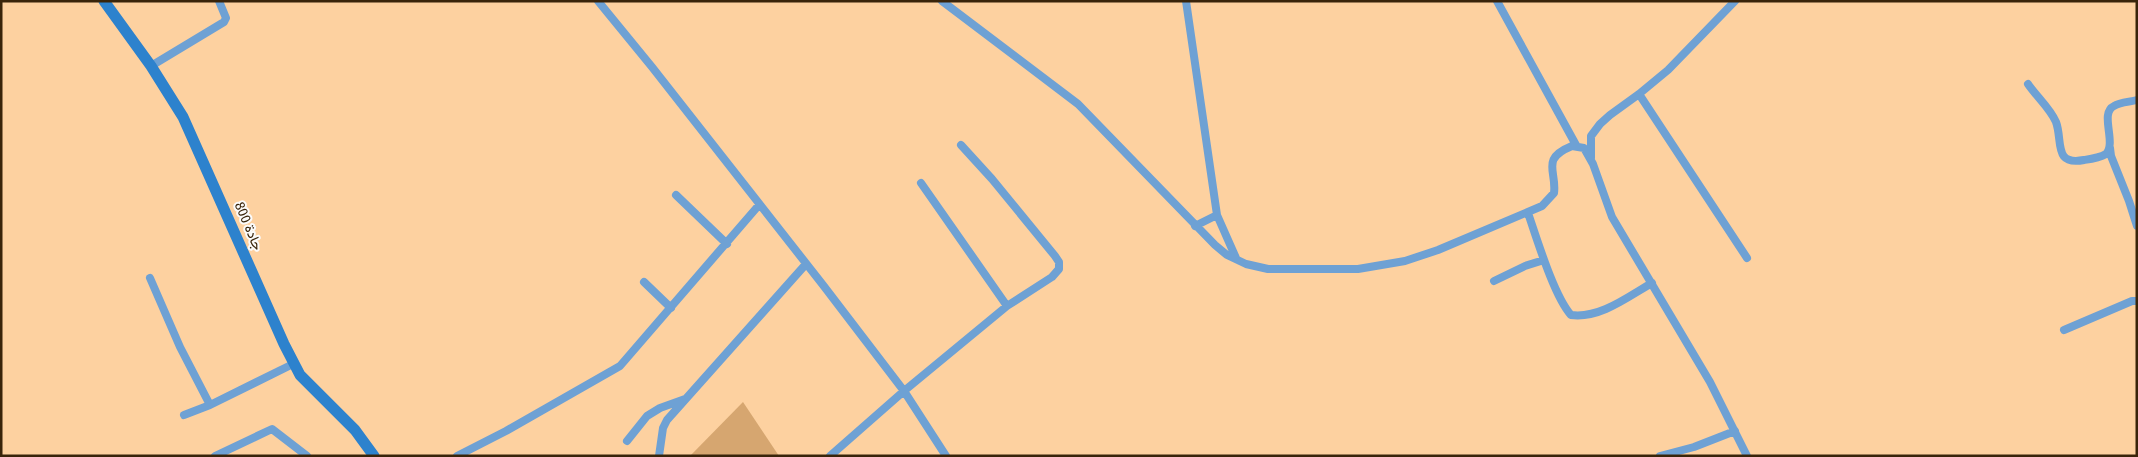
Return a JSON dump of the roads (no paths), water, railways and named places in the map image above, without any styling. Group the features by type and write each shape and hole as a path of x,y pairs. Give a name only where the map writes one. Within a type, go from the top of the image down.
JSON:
{"main road":[{"name":"جادة 800","path":"104,1 183,117 300,375 355,430 374,456"}],"street":[{"path":"150,66 224,22 226,18 219,1"},
{"path":"598,1 658,74 904,391 946,456"},
{"path":"942,1 1078,104 1195,226 1227,255 1256,267 1268,269 1358,269 1405,261 1422,255 1542,206 1552,196 1554,190 1552,163 1567,148 1576,145 1584,148 1591,158 1612,217 1710,382 1747,456"},
{"path":"1186,1 1217,215 1236,258"},
{"path":"1497,1 1576,145"},
{"path":"1591,158 1591,140 1596,130 1610,115 1639,94 1675,63 1735,1"},
{"path":"2028,84 2055,121 2062,153 2066,159 2075,162 2103,156 2108,152 2110,144"},
{"path":"1639,94 1747,258"},
{"path":"2137,100 2110,108 2107,119 2111,156 2130,201 2137,226"},
{"path":"830,456 904,391 1007,306 1055,275 1059,269 1058,262 992,179 961,145"},
{"path":"921,183 1007,306"},
{"path":"676,195 727,244"},
{"path":"456,456 522,422 620,366 759,205"},
{"path":"1528,213 1544,260 1564,308 1571,315 1591,313 1614,305 1652,283"},
{"path":"1195,226 1217,215"},
{"path":"1494,281 1525,266 1544,260"},
{"path":"658,456 664,424 806,264"},
{"path":"150,278 180,346 210,405"},
{"path":"644,282 671,308"},
{"path":"2064,330 2132,301 2137,301"},
{"path":"184,415 210,405 294,364"},
{"path":"627,441 647,416 660,408 677,403 691,395"},
{"path":"215,456 272,429 307,456"},
{"path":"1660,456 1735,431"}]}
